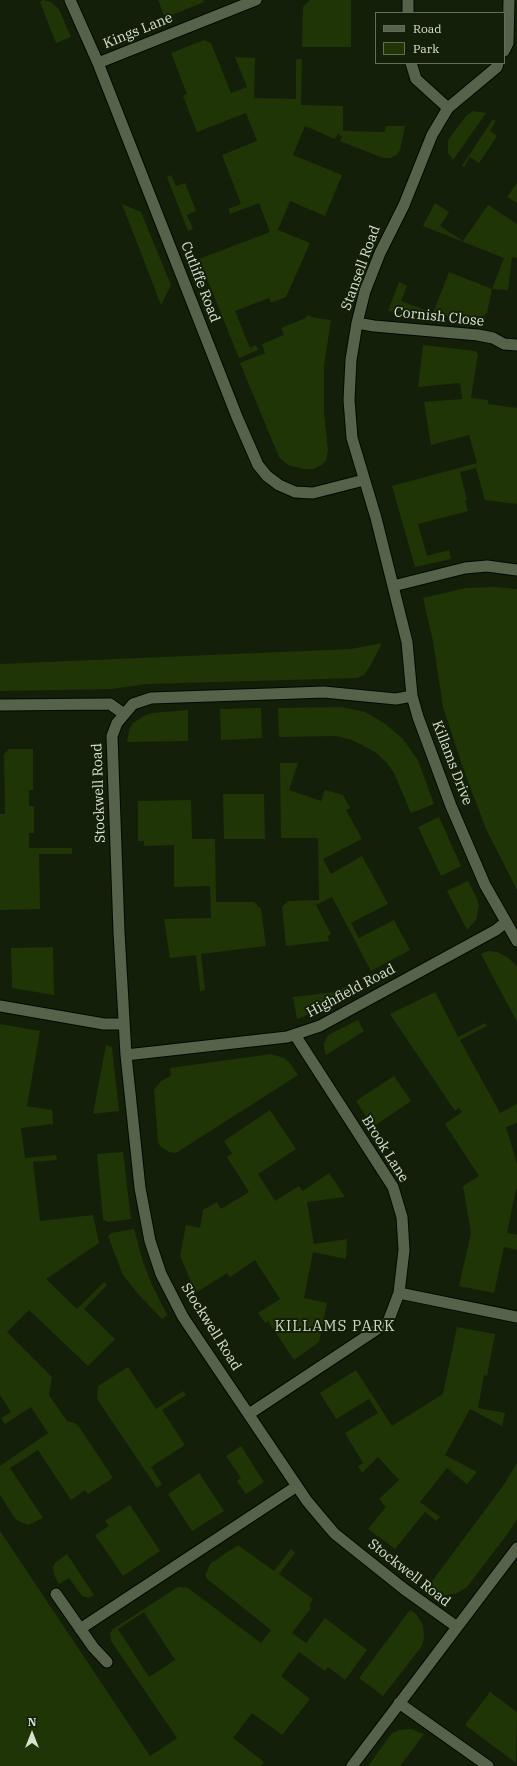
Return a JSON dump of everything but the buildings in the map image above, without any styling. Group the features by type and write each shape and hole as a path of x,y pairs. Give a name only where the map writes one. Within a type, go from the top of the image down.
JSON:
{"street":[{"name":"Cutliffe Road","path":"70,0 98,63 237,417 258,464 267,476 279,485 295,492 313,493 364,480"},
{"name":"Kings Lane","path":"98,63 256,0"},
{"path":"408,0 408,12"},
{"path":"505,49 508,43 509,0"},
{"path":"411,64 416,79 448,108"},
{"name":"Stansell Road","path":"393,586 376,518 352,438 349,400 351,360 356,323 365,291 380,253 404,205 432,135 448,108 497,67 498,64"},
{"name":"Cornish Close","path":"356,323 374,326 478,335 494,338 504,344 517,345"},
{"path":"393,586 466,568 487,566 517,570"},
{"name":"Killams Drive","path":"393,586 407,642 412,696 429,747 485,885 517,941"},
{"name":"Stockwell Road","path":"412,696 396,699 324,692 151,698 133,704 124,714 112,736 124,1024 140,1188 146,1223 161,1274 179,1310 297,1486 335,1534 404,1589 457,1627"},
{"path":"0,705 110,704 124,714"},
{"name":"Highfield Road","path":"126,1055 275,1038 295,1034 320,1026 496,930 506,922"},
{"path":"0,1006 104,1024 124,1024"},
{"name":"Brook Lane","path":"249,1414 388,1322 399,1293 404,1250 402,1218 393,1187 295,1034"},
{"path":"399,1293 517,1317"},
{"path":"80,1629 297,1486"},
{"path":"352,1766 517,1548"},
{"path":"56,1594 92,1647 107,1662"},
{"path":"399,1703 488,1766"}],"green space":[{"path":"43,0 51,2 59,9 71,37 56,43 40,2"},
{"path":"158,0 203,0 204,2 165,18"},
{"path":"310,0 351,0 351,47 302,47 303,7"},
{"path":"204,40 211,43 231,93 247,87 235,57 255,58 254,98 296,99 296,59 302,59 301,105 343,106 343,131 385,132 386,126 405,126 400,150 397,155 390,158 383,158 340,141 342,136 338,134 335,139 305,126 293,155 342,175 325,216 290,201 278,230 310,243 286,297 271,303 269,298 235,311 250,348 256,345 258,350 239,358 199,259 270,232 259,203 230,214 228,209 241,204 222,155 257,141 246,113 197,132 183,96 187,94 171,53"},
{"path":"473,111 486,113 453,160 448,153 448,140 466,116"},
{"path":"493,119 496,121 490,131 497,136 479,163 470,157 464,167 462,166"},
{"path":"171,175 176,186 185,183 196,211 187,215 193,229 188,231 167,177"},
{"path":"517,183 517,203 507,197"},
{"path":"435,203 449,212 440,226 463,241 488,205 517,224 517,258 512,257 508,290 492,289 504,258 423,226"},
{"path":"122,204 141,212 171,285 161,305"},
{"path":"449,272 492,289 487,313 480,319 388,311 399,282 407,286 401,301 433,313"},
{"path":"307,315 331,320 324,366 324,412 328,450 326,460 322,465 313,469 303,469 288,465 279,457 240,363 265,353 262,344 284,335 281,328 306,318"},
{"path":"423,345 475,351 478,354 471,398 488,400 488,404 517,408 517,504 485,500 476,468 460,472 467,500 465,501 468,511 418,524 427,556 449,550 451,559 415,567 392,486 477,463 469,435 431,445 424,402 462,399 460,383 418,387"},
{"path":"495,587 517,589 517,890 486,829 463,768 443,707 433,641 423,598 466,588"},
{"path":"382,643 364,675 357,678 146,684 112,689 0,691 0,664 351,649"},
{"path":"341,707 365,712 384,723 402,738 418,760 434,804 411,813 394,773 386,762 375,752 352,740 336,736 279,737 278,708"},
{"path":"261,708 262,738 221,740 220,709"},
{"path":"188,710 188,741 127,742 129,730 133,723 144,716 152,713"},
{"path":"9,749 33,749 33,790 29,790 29,806 34,806 34,833 29,833 29,848 72,848 72,854 39,854 40,909 0,910 0,814 5,814 4,754"},
{"path":"280,763 298,763 289,790 321,801 325,790 343,795 350,808 346,810 362,839 323,859 331,874 362,856 388,904 351,923 359,938 394,920 410,950 371,971 332,897 316,905 331,934 328,936 329,941 286,946 282,907 288,901 319,900 318,838 281,838"},
{"path":"223,794 264,794 265,839 224,839"},
{"path":"191,800 192,839 215,839 216,902 254,902 261,909 266,946 201,954 205,990 200,991 196,955 170,958 164,919 211,918 210,886 174,887 174,845 144,846 144,841 138,841 138,801"},
{"path":"439,817 461,866 441,876 418,827"},
{"path":"468,881 479,905 476,920 467,930 447,891"},
{"path":"53,947 54,995 12,988 11,948"},
{"path":"488,951 497,952 507,957 517,966 517,1022 481,954"},
{"path":"353,983 358,990 297,1019 293,997 336,992"},
{"path":"435,992 458,1037 485,1023 487,1026 460,1040 500,1113 517,1104 517,1123 506,1127 517,1164 517,1189 507,1233 517,1235 517,1250 504,1247 494,1293 459,1286 471,1233 463,1186 479,1176 445,1124 462,1112 459,1108 455,1111 390,1014"},
{"path":"358,1020 364,1031 326,1055 324,1044 328,1035"},
{"path":"0,1024 40,1031 27,1106 52,1110 53,1124 21,1128 25,1158 56,1155 57,1160 33,1162 40,1221 93,1215 99,1243 46,1279 77,1309 104,1282 107,1285 84,1309 115,1339 88,1366 29,1310 7,1332 52,1377 49,1395 67,1421 75,1423 80,1428 113,1478 88,1494 85,1490 71,1500 38,1450 10,1468 43,1518 28,1525 16,1520 0,1495 0,1466 48,1433 31,1407 5,1424 1,1418 11,1412 0,1395"},
{"path":"106,1045 112,1047 119,1111 93,1114"},
{"path":"271,1054 284,1058 289,1062 298,1075 176,1153 169,1152 160,1146 158,1142 154,1090 161,1081 171,1076 170,1068"},
{"path":"394,1076 411,1101 373,1127 356,1101"},
{"path":"270,1110 296,1149 258,1174 275,1201 299,1186 303,1191 329,1173 345,1197 307,1202 314,1244 347,1239 346,1259 313,1252 304,1298 327,1303 319,1342 294,1360 268,1321 265,1323 258,1313 280,1299 255,1260 230,1277 227,1273 196,1293 180,1256 186,1225 200,1228 203,1210 217,1202 221,1209 249,1192 227,1157 232,1153 224,1141"},
{"path":"123,1152 131,1219 108,1222 103,1219 97,1154"},
{"path":"134,1229 143,1262 152,1285 167,1315 162,1319 138,1294 123,1275 108,1236 111,1233"},
{"path":"457,1327 495,1334 487,1376 484,1375 478,1408 505,1413 502,1426 470,1409 445,1455 477,1472 467,1484 447,1468 420,1502 440,1517 436,1521 425,1512 395,1549 368,1529 386,1507 379,1499 399,1480 378,1457 362,1473 358,1466 363,1463 345,1433 378,1413 369,1399 336,1419 320,1393 356,1370 392,1426 443,1394"},
{"path":"128,1367 156,1409 183,1391 186,1395 162,1410 185,1445 151,1467 162,1484 157,1488 97,1399 98,1386"},
{"path":"241,1446 264,1482 246,1494 237,1481 241,1478 226,1456"},
{"path":"517,1463 517,1519 506,1536 466,1588 457,1593 444,1596 434,1594 427,1588 503,1486"},
{"path":"199,1473 224,1511 192,1531 168,1494"},
{"path":"130,1505 160,1551 123,1576 95,1535 109,1526 105,1521"},
{"path":"0,1531 150,1756 177,1738 111,1641 110,1633 113,1629 178,1587 181,1587 188,1588 261,1643 271,1630 206,1578 210,1564 238,1545 274,1571 291,1549 295,1553 279,1574 313,1599 309,1606 311,1608 292,1633 306,1643 325,1618 367,1650 345,1680 328,1667 325,1671 299,1652 281,1676 310,1699 282,1735 252,1713 233,1738 264,1762 261,1766 0,1766","holes":["144,1612 175,1660 149,1677 118,1629"]},
{"path":"67,1554 94,1595 89,1598 82,1596 69,1578 59,1584 54,1575 53,1567 55,1563"},
{"path":"410,1610 416,1614 423,1625 424,1638 422,1646 383,1696 359,1678"},
{"path":"490,1692 517,1712 516,1763 465,1725"},
{"path":"411,1729 424,1734 400,1766 368,1766 392,1733 399,1730"}],"district":[{"name":"KILLAMS PARK","path":"335,1327"}]}
